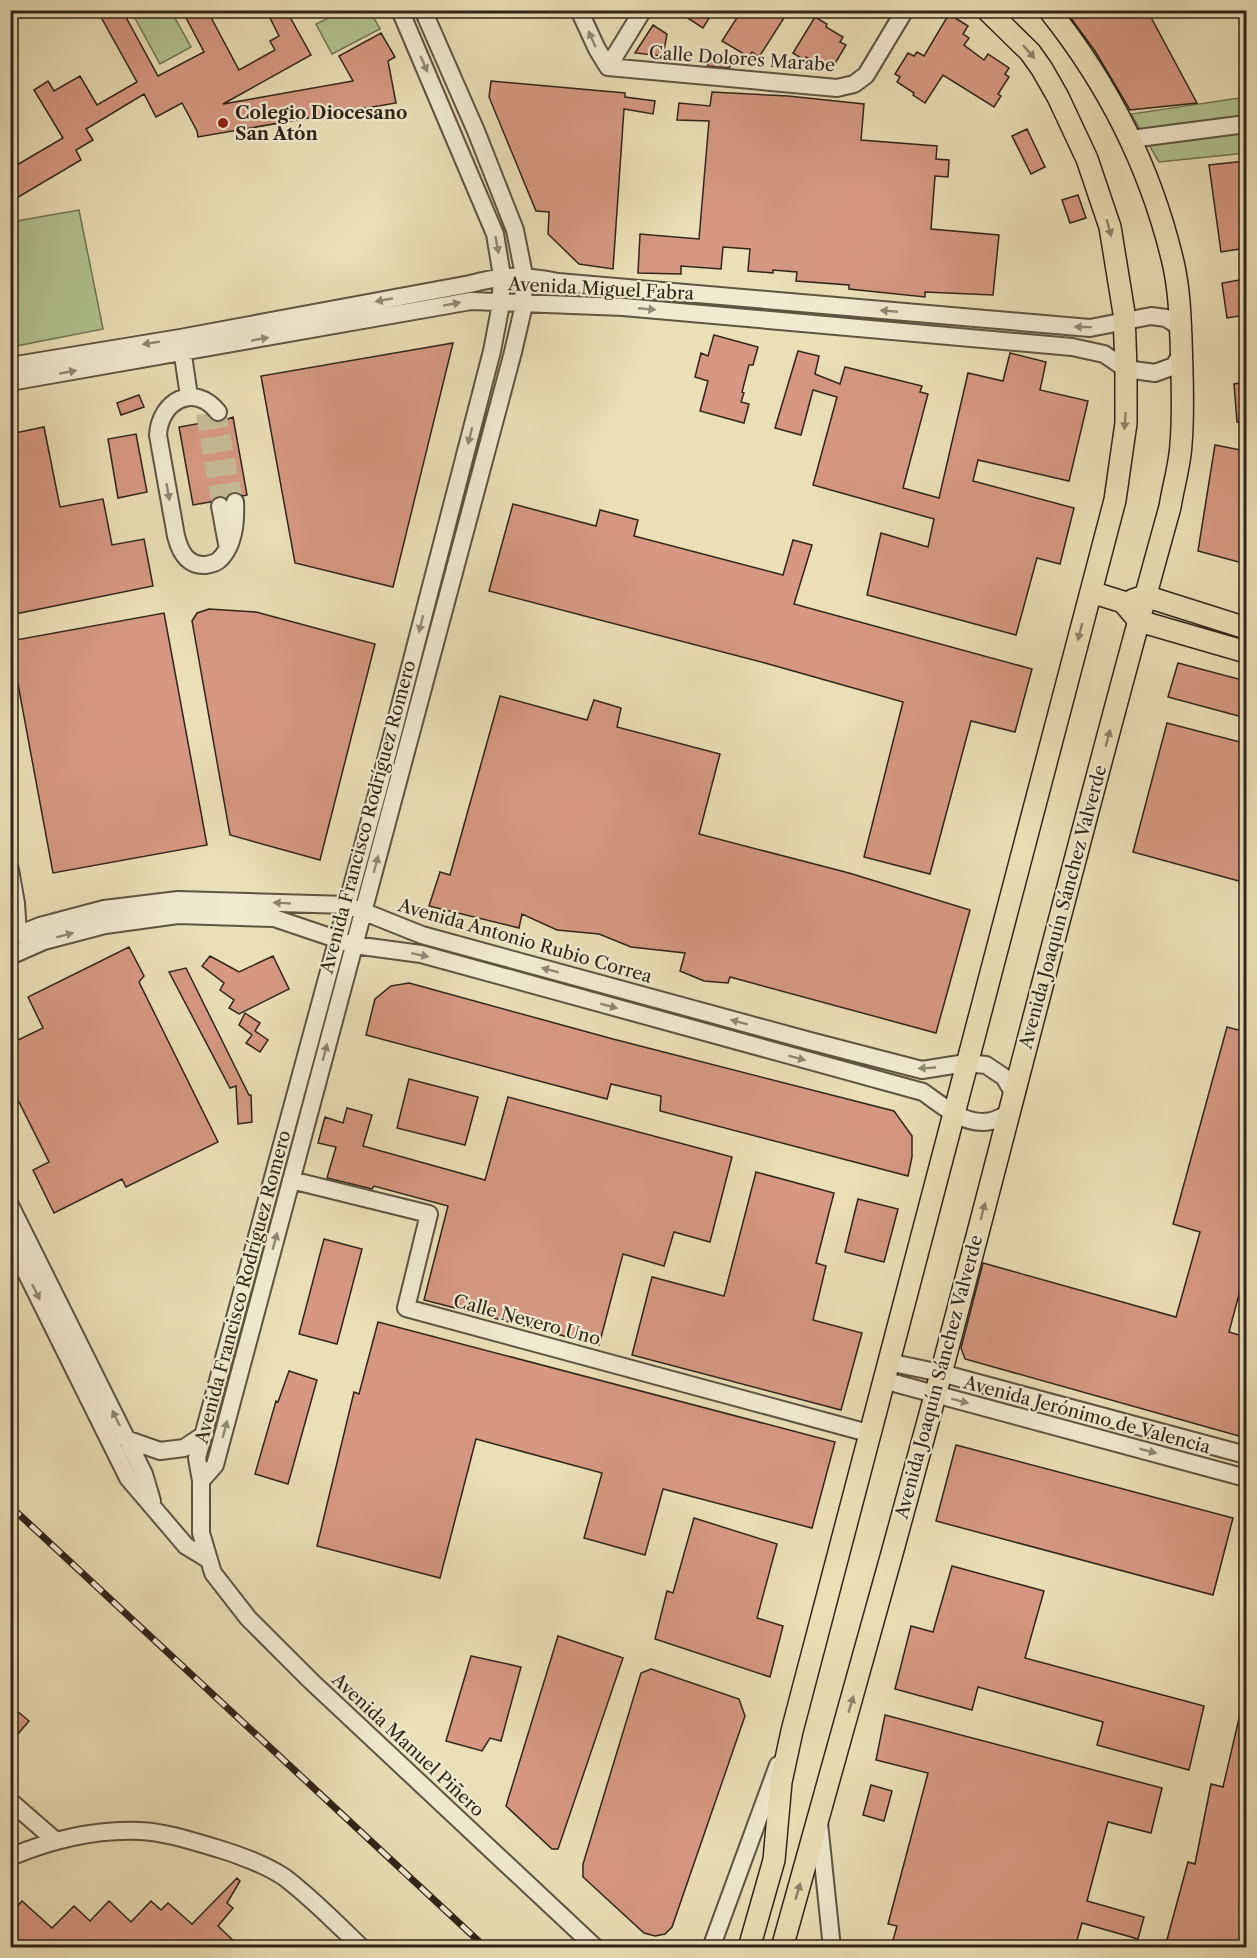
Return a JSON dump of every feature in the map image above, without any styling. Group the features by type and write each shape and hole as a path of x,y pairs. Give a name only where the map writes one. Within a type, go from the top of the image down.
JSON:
{"main road":[{"path":"749,1947 774,1860 781,1782 792,1731 868,1433 1115,500 1126,423 1124,322 1110,227 1075,129 1058,97 1036,60 987,10"},
{"name":"Avenida Joaquín Sánchez Valverde","path":"782,1947 941,1373 1131,653 1138,606 1170,507 1181,446 1179,302 1173,264 1162,220 1131,139 1113,103 1084,57 1049,10"},
{"path":"1090,592 1138,606 1239,626"},
{"path":"1138,606 1224,646"},
{"path":"1131,653 1149,637 1156,635 1224,646 1246,652"}],"street":[{"name":"Avenida Francisco Rodríguez Romero","path":"201,1481 197,1458 347,905 492,351 500,302 502,276 495,234 400,10"},
{"name":"Avenida Francisco Rodríguez Romero","path":"201,1481 215,1465 513,352 523,302 524,275 515,230 476,131 423,10"},
{"path":"579,10 608,67 643,10"},
{"name":"Calle Dolores Marabe","path":"608,67 837,88 854,84 866,75 905,10"},
{"path":"1131,139 1246,124"},
{"name":"Avenida Miguel Fabra","path":"10,382 502,276 524,275 558,282 1090,328 1151,316 1166,318 1180,327"},
{"name":"Avenida Miguel Fabra","path":"10,366 181,345 471,301 623,307 1072,347 1104,354 1126,369 1155,373 1174,366 1181,354"},
{"path":"181,345 203,405 179,399 165,412 158,427 158,435 178,547 190,562 210,565 219,560 227,548 234,530 228,504"},
{"path":"10,870 21,938"},
{"name":"Avenida Antonio Rubio Correa","path":"10,957 21,938 104,909 178,900 274,918 354,945 421,954 923,1092 953,1114 971,1120 989,1122 1011,1104 1004,1077 986,1065 966,1063 922,1070 422,935 347,905 221,908"},
{"name":"Avenida Francisco Rodríguez Romero","path":"315,932 317,918 327,904"},
{"path":"381,949 387,938 387,922"},
{"name":"Calle Nevero Uno","path":"291,1180 429,1214 406,1308 868,1433"},
{"path":"10,1205 144,1474 155,1510"},
{"name":"Avenida Manuel Piñero","path":"10,1240 128,1478 186,1546 209,1560"},
{"name":"Avenida Jerónimo de Valencia","path":"886,1371 941,1373 1246,1455"},
{"name":"Avenida Jerónimo de Valencia","path":"886,1371 935,1394 1246,1478"},
{"path":"126,1440 160,1451 184,1449 205,1434"},
{"name":"Avenida Manuel Piñero","path":"201,1481 201,1533 213,1573 248,1618 596,1947"},
{"path":"711,1947 792,1731"},
{"path":"10,1801 56,1841"},
{"name":"Avenida Joaquín Sánchez Valverde","path":"819,1818 832,1947"},
{"path":"10,1857 56,1841 102,1832 142,1831 189,1840 233,1853 282,1876 363,1947"}],"green space":[{"path":"131,11 171,11 191,47 160,64"},
{"path":"343,11 370,11 380,29 332,54 316,24"},
{"path":"1246,97 1246,153 1159,162 1131,114"},
{"path":"79,210 103,329 11,347 11,222"}],"building":[{"path":"97,10 122,10 158,76 204,52 182,10 207,10 239,70 275,50 270,41 279,36 266,10 286,10 311,55 223,104 353,81 339,56 381,33 395,57 388,61 396,103 198,137 182,103 156,117 144,94 86,129 93,140 76,150 81,160 10,202 10,169 63,138 34,90 48,81 54,91 80,76 97,105 137,82"},
{"path":"675,10 714,10 703,28"},
{"path":"742,10 789,10 759,57 752,52 749,57 722,41"},
{"path":"1065,10 1147,10 1197,103 1130,110 1095,51"},
{"path":"949,14 968,26 963,34 969,38 964,45 984,60 988,54 1009,68 1005,74 1009,77 998,94 1001,96 994,107 943,75 925,103 897,82 900,77 895,74 908,53 914,56 917,52 924,56"},
{"path":"815,17 843,37 840,42 846,45 833,67 826,63 824,67 806,57 804,60 793,53"},
{"path":"653,25 667,34 663,56 635,53"},
{"path":"714,54 737,55 729,68 707,66"},
{"path":"491,81 625,93 625,97 655,101 653,114 624,109 613,269 579,264 548,234 549,212 536,211 489,97"},
{"path":"712,92 788,96 864,104 861,140 937,146 936,159 949,160 948,177 935,176 931,229 999,235 993,295 925,292 925,297 849,289 849,285 796,281 797,272 748,271 750,249 723,247 721,269 681,266 681,274 638,273 640,234 699,239 709,121 677,120 679,103 710,106"},
{"path":"1027,129 1045,167 1031,174 1012,136"},
{"path":"1246,161 1246,248 1221,252 1209,165"},
{"path":"1078,195 1086,218 1070,223 1062,200"},
{"path":"1246,279 1246,315 1227,318 1222,283"},
{"path":"714,335 758,347 753,365 749,365 742,392 744,393 741,402 749,404 744,423 700,411 708,381 695,377 701,353 708,356"},
{"path":"453,343 393,587 295,563 261,376"},
{"path":"798,351 819,356 815,374 840,384 845,367 922,386 920,392 928,394 903,488 939,498 968,373 1003,381 1010,353 1046,362 1040,390 1088,401 1069,481 978,460 973,481 1074,508 1060,564 1037,558 1016,635 867,595 881,533 928,547 934,519 813,485 837,397 813,390 801,435 775,428"},
{"path":"1246,382 1246,422 1237,422 1234,384"},
{"path":"139,395 144,407 121,415 117,403"},
{"path":"233,417 247,495 243,496 234,492 226,497 218,496 210,502 193,505 179,427 213,421 220,422"},
{"path":"44,427 60,507 103,499 112,545 144,539 153,586 10,615 10,434"},
{"path":"136,434 147,492 118,498 108,439"},
{"path":"1215,445 1246,451 1246,564 1198,551"},
{"path":"513,504 596,526 600,510 638,520 634,536 783,575 793,540 812,545 794,604 1032,669 1015,732 971,721 930,874 864,857 903,702 765,663 489,591"},
{"path":"209,609 256,612 375,644 320,860 230,835 192,621 197,613"},
{"path":"164,613 207,845 53,873 10,641"},
{"path":"1178,663 1246,681 1246,718 1168,697"},
{"path":"500,696 587,720 594,700 621,708 617,727 720,754 699,834 849,873 970,910 936,1033 730,977 728,983 704,981 680,971 685,953 631,947 599,934 557,930 522,914 519,928 429,906 440,872 450,875"},
{"path":"1167,723 1240,742 1239,747 1246,748 1246,883 1133,852"},
{"path":"129,947 144,976 139,982 218,1142 126,1187 122,1179 54,1213 33,1170 49,1162 10,1084 10,1044 43,1028 28,997"},
{"path":"210,956 239,972 273,956 289,989 239,1014 229,1008 234,1000 220,990 224,983 202,966"},
{"path":"186,968 251,1095 252,1122 238,1124 236,1086 230,1088 169,972"},
{"path":"409,983 613,1039 894,1111 912,1136 912,1157 908,1176 660,1111 661,1096 611,1084 607,1099 366,1035 375,999 391,986"},
{"path":"245,1013 260,1023 255,1031 268,1040 260,1052 246,1043 252,1035 239,1025"},
{"path":"1227,1027 1246,1032 1246,1268 1229,1332 1246,1337 1246,1438 965,1359 961,1348 983,1263 1176,1317 1200,1232 1173,1224"},
{"path":"409,1079 478,1097 465,1145 397,1128"},
{"path":"508,1097 732,1157 710,1242 674,1232 664,1266 623,1254 599,1345 424,1300 448,1206 374,1186 372,1189 327,1178 336,1147 318,1143 325,1117 343,1123 347,1108 372,1115 363,1146 485,1180"},
{"path":"756,1172 834,1193 816,1263 826,1266 813,1320 862,1333 841,1410 632,1355 652,1277 724,1296"},
{"path":"858,1199 898,1209 884,1262 845,1252"},
{"path":"324,1239 362,1249 337,1344 299,1334"},
{"path":"378,1322 835,1442 812,1528 663,1489 645,1555 584,1538 602,1473 476,1439 440,1578 317,1546 354,1392 359,1394"},
{"path":"289,1371 317,1380 288,1484 255,1474 276,1401 278,1402"},
{"path":"956,1445 1233,1518 1213,1595 936,1521"},
{"path":"694,1518 777,1544 757,1618 783,1626 770,1677 655,1639 667,1591 673,1593"},
{"path":"952,1566 1044,1591 1025,1658 1204,1706 1189,1770 1097,1745 1103,1722 978,1687 972,1710 895,1689 911,1626 933,1632"},
{"path":"558,1636 623,1658 558,1849 552,1849 506,1806"},
{"path":"471,1656 521,1667 501,1741 490,1738 482,1751 446,1741"},
{"path":"651,1669 739,1699 745,1716 672,1927 665,1934 655,1936 644,1933 583,1877 583,1864 641,1673"},
{"path":"10,1705 29,1721 10,1743"},
{"path":"1241,1710 1246,1710 1246,1947 1165,1947 1188,1862 1195,1864 1211,1784 1223,1787"},
{"path":"885,1715 1162,1788 1151,1833 1108,1822 1087,1901 1144,1917 1138,1939 1082,1923 1075,1947 891,1947 897,1926 888,1924 928,1773 876,1760"},
{"path":"871,1785 892,1791 884,1821 863,1815"},
{"path":"237,1878 240,1881 227,1903 233,1908 218,1926 240,1947 10,1947 10,1914 22,1901 52,1928 74,1906 90,1921 109,1901 131,1922 151,1901 161,1910 168,1903 192,1924"}],"tunnel":[{"path":"218,412 235,502"},
{"path":"204,414 220,506"}],"railway":[{"path":"10,1506 486,1948"}],"place":[{"name":"Colegio Diocesano San Atón","path":"223,123"}]}
